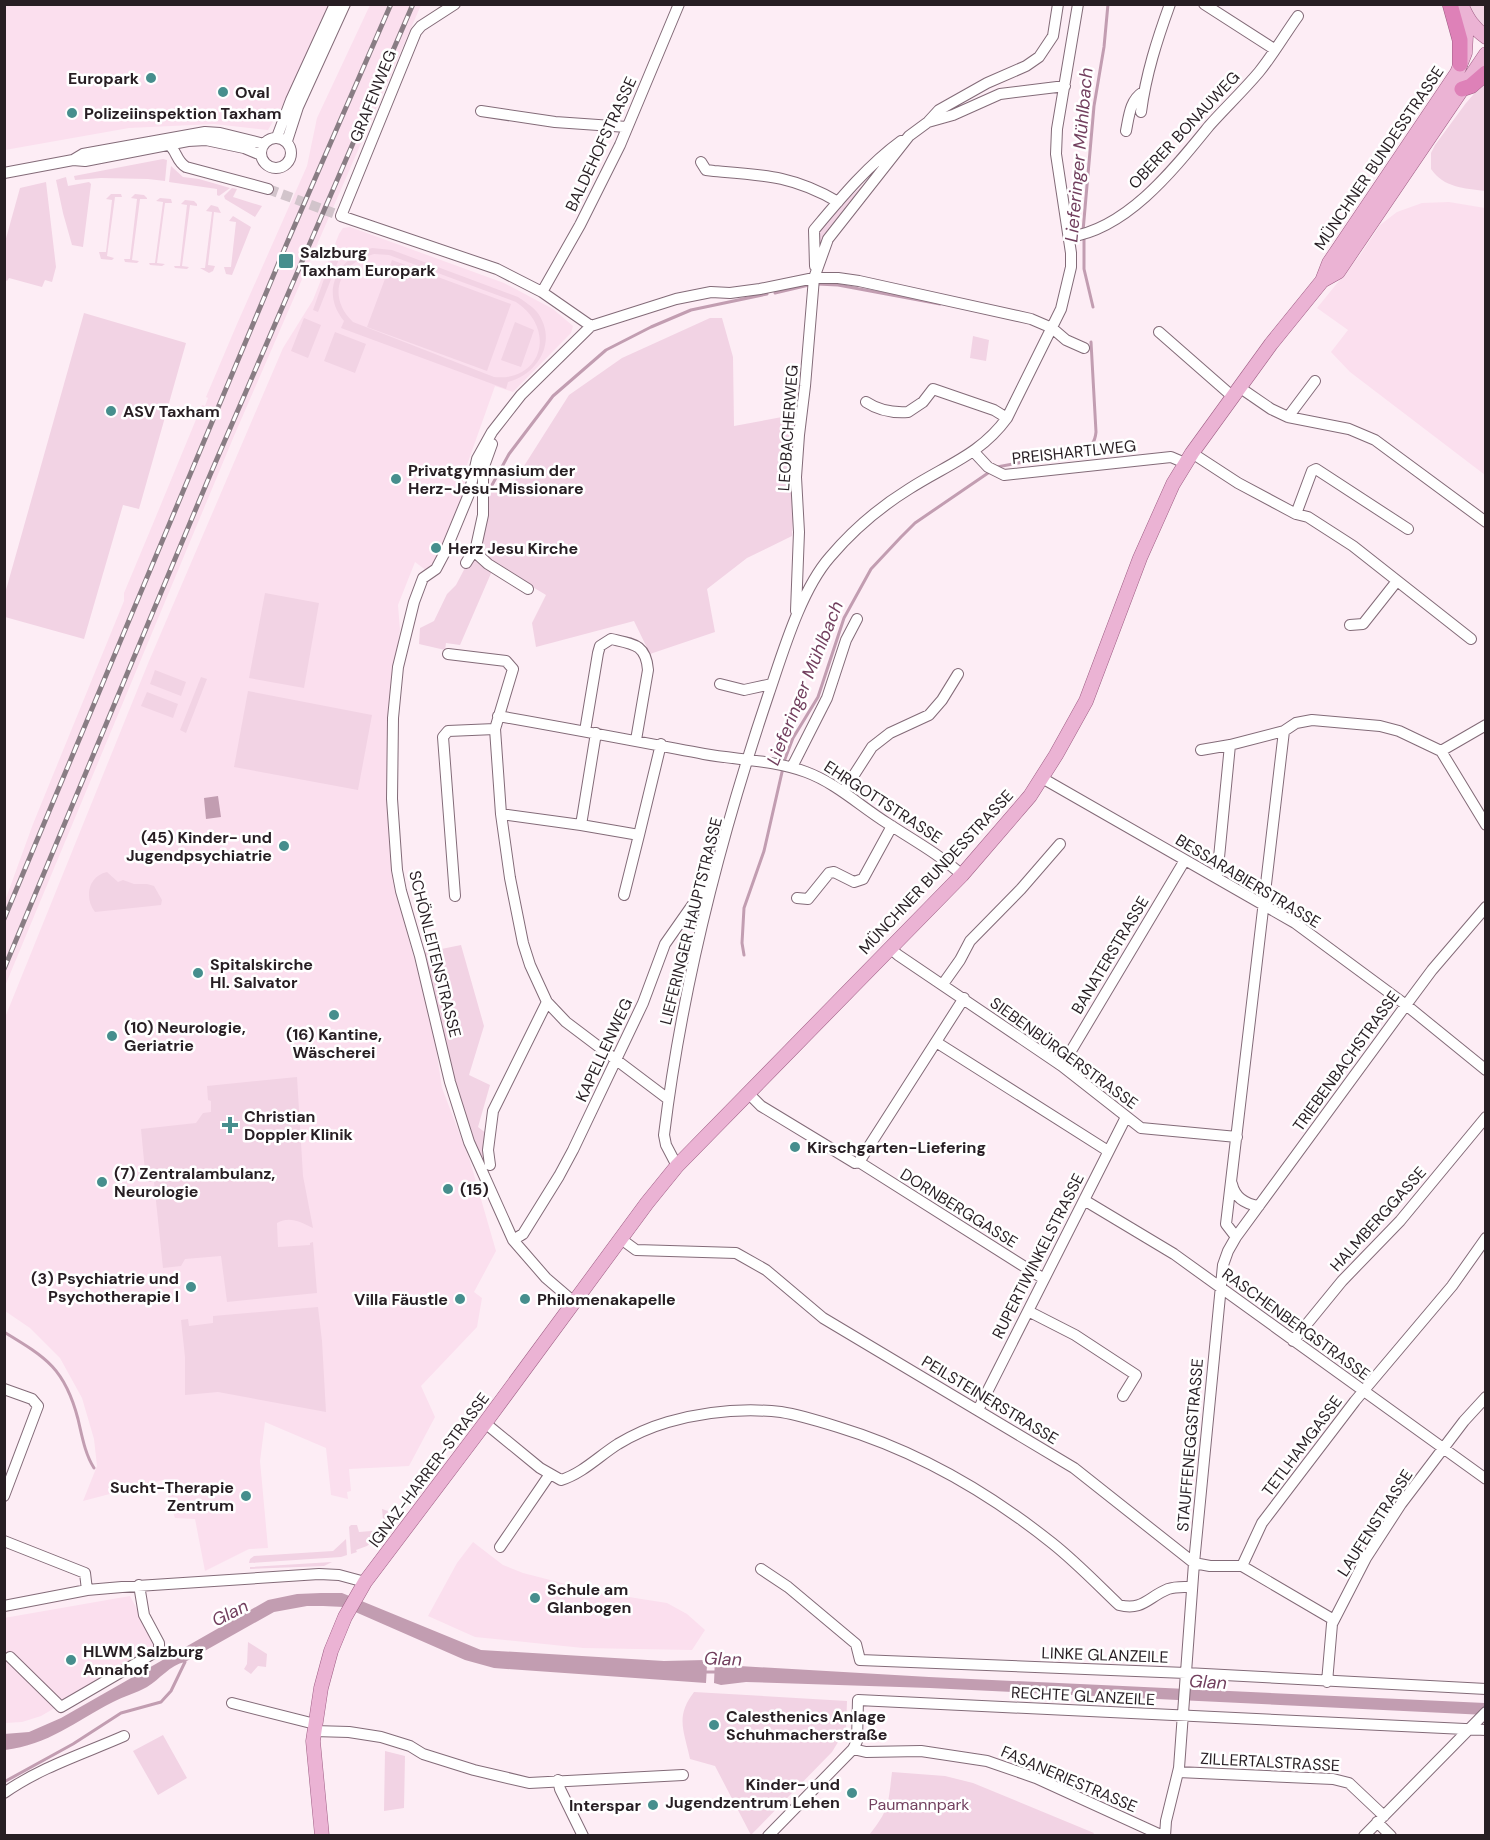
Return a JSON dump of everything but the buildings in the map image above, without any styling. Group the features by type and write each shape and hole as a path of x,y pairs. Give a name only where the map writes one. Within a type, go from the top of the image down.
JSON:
{"highway":[{"path":"1450,4 1460,40 1460,64"},
{"path":"1462,89 1471,86 1485,73"}],"main road":[{"name":"MÜNCHNER BUNDESSTRASSE","path":"1461,4 1467,18 1485,37"},
{"name":"MÜNCHNER BUNDESSTRASSE","path":"677,1166 962,875 1030,796 1074,725 1096,679 1159,513 1189,458 1283,328 1322,281 1329,263 1441,97 1465,53 1467,18"},
{"name":"MÜNCHNER BUNDESSTRASSE","path":"1322,281 1338,272 1485,54"},
{"name":"IGNAZ-HARRER-STRASSE","path":"322,1836 313,1754 314,1728 331,1651 345,1617 362,1587 677,1166"}],"street":[{"path":"282,139 291,100 335,4"},
{"path":"282,139 345,4"},
{"name":"GRAFENWEG","path":"455,4 429,20 416,32 341,216 486,265 542,292"},
{"name":"BALDEHOFSTRASSE","path":"542,292 592,201 637,109 679,4"},
{"path":"815,274 814,230 838,202 888,151 928,122 949,103 1026,66 1039,57 1053,36 1058,4"},
{"name":"LIEFERINGER HAUPTSTRASSE","path":"677,1166 666,1145 664,1135 676,1046 717,871 747,760 796,618 811,586 828,558 849,538 892,500 974,452 998,431 1007,418 1061,309 1078,236 1056,154 1057,129 1078,4"},
{"path":"1141,112 1143,92 1154,46 1170,4"},
{"path":"1204,4 1274,50"},
{"name":"OBERER BONAUWEG","path":"1078,236 1114,220 1148,194 1259,72 1298,16"},
{"path":"928,122 954,115 1000,94 1065,86"},
{"path":"1126,131 1132,103 1136,96 1143,92"},
{"path":"481,111 555,122 627,127"},
{"path":"73,160 83,154 199,132 220,133 262,149 268,166 283,167 292,155 290,145 282,139 272,138 262,149"},
{"path":"815,274 828,239 909,136"},
{"path":"4,173 73,160 85,161 188,141 206,140 262,149"},
{"path":"169,145 173,148 179,162 186,167 268,189"},
{"path":"701,162 706,170 789,179 820,191 838,202"},
{"path":"542,292 591,326 676,299 711,292 730,293 760,289 815,274 859,281 1031,319 1052,328 1066,340 1084,348"},
{"name":"LEOBACHERWEG","path":"796,618 799,532 796,477 815,274"},
{"name":"SCHÖNLEITENSTRASSE","path":"574,1302 546,1278 513,1240 470,1142 450,1082 397,870 392,799 393,718 398,667 414,602 423,579 440,564 469,494 477,459 500,421 521,395 591,326"},
{"path":"1159,332 1236,392 1288,417 1349,429 1375,440 1485,522"},
{"path":"1288,417 1315,381"},
{"path":"866,402 873,407 885,410 908,412 923,402 933,389 994,410 1007,418"},
{"name":"SCHÖNLEITENSTRASSE","path":"466,563 476,547 483,515 483,469 500,421"},
{"name":"PREISHARTLWEG","path":"974,452 992,470 1004,475 1171,457 1189,458"},
{"path":"1189,458 1296,514 1308,517 1397,581 1471,639"},
{"path":"1296,514 1312,471 1316,469 1408,529"},
{"path":"476,547 480,557 528,589"},
{"path":"1350,625 1363,624 1397,581"},
{"path":"786,766 827,698 846,640 857,619"},
{"path":"585,731 600,646 611,639 634,645 644,651 648,662 636,740"},
{"path":"448,654 506,661 513,669 495,729 501,814 510,878 523,943 534,976 547,1002 566,1022 668,1099"},
{"path":"843,792 872,747 890,733 929,715 942,700 958,674"},
{"path":"720,684 744,690 772,684"},
{"name":"EHRGOTTSTRASSE","path":"498,716 661,744 704,754 786,766 818,777 843,792 947,861 962,875"},
{"path":"1201,750 1284,731 1296,723 1312,720 1380,726 1399,731 1441,751 1485,825"},
{"path":"1441,751 1485,725"},
{"path":"455,896 443,737 448,731 495,729"},
{"path":"1236,1237 1226,1224 1284,731"},
{"path":"580,825 596,733"},
{"path":"624,895 661,744"},
{"path":"1217,878 1230,745"},
{"name":"BESSARABIERSTRASSE","path":"1042,778 1295,924 1406,1005 1485,1070"},
{"path":"501,814 639,835"},
{"path":"797,898 808,899 829,873 834,872 857,882 864,877 890,825"},
{"path":"943,984 970,941 1021,889 1060,844"},
{"name":"BANATERSTRASSE","path":"1062,1066 1185,860"},
{"name":"KAPELLENWEG","path":"513,1240 522,1234 560,1176 618,1059 643,1003 665,944 717,871"},
{"name":"TRIEBENBACHSTRASSE","path":"1236,1237 1432,970 1485,907"},
{"name":"SIEBENBÜRGERSTRASSE","path":"890,948 1062,1066 1141,1128 1237,1137"},
{"path":"859,1162 964,998"},
{"path":"490,1165 488,1150 493,1111 547,1002"},
{"path":"936,1042 1108,1151"},
{"name":"DORNBERGGASSE","path":"748,1093 761,1106 855,1163 859,1162 1044,1279"},
{"name":"RUPERTIWINKELSTRASSE","path":"978,1410 1126,1117"},
{"name":"HALMBERGGASSE","path":"1293,1341 1342,1281 1400,1221 1485,1117"},
{"path":"1232,1184 1234,1193 1239,1199 1258,1206"},
{"name":"RASCHENBERGSTRASSE","path":"1084,1200 1150,1239 1485,1479"},
{"name":"STAUFFENEGGSTRASSE","path":"1184,1715 1192,1587 1219,1288 1222,1265 1236,1237"},
{"name":"TETLHAMGASSE","path":"1242,1566 1262,1523 1362,1392 1452,1286 1485,1238"},
{"name":"PEILSTEINERSTRASSE","path":"621,1239 636,1250 728,1253 766,1270 823,1318 1077,1470 1194,1563"},
{"path":"1028,1311 1094,1347 1136,1375 1123,1396"},
{"path":"4,1389 32,1399 38,1406 7,1480 4,1496"},
{"name":"LAUFENSTRASSE","path":"1328,1682 1332,1624 1366,1558 1401,1504 1485,1397"},
{"path":"485,1423 540,1468 561,1480 574,1476 619,1443 666,1423 690,1416 742,1411 793,1414 873,1437 929,1462 998,1503 1053,1544 1119,1605 1130,1608 1141,1605 1167,1589 1192,1587"},
{"path":"500,1547 550,1474"},
{"path":"4,1541 85,1573 87,1590"},
{"path":"1194,1563 1210,1566 1242,1566 1334,1620"},
{"name":"LINKE GLANZEILE","path":"761,1569 803,1598 856,1644 860,1660 1185,1677 1485,1689"},
{"path":"4,1606 87,1590 319,1574 339,1575 362,1587"},
{"path":"10,1657 60,1707 159,1650 160,1647 144,1615 140,1585"},
{"name":"RECHTE GLANZEILE","path":"853,1749 857,1741 858,1700 1472,1726 1485,1730"},
{"path":"232,1703 314,1728 381,1737 410,1746 423,1754 474,1770 529,1783 683,1775"},
{"path":"1364,1836 1485,1712"},
{"name":"FASANERIESTRASSE","path":"853,1749 866,1752 921,1751 987,1761 1036,1778 1164,1836 1178,1772 1184,1715"},
{"path":"4,1792 69,1758 124,1736"},
{"path":"768,1836 853,1749"},
{"name":"ZILLERTALSTRASSE","path":"1178,1772 1333,1779 1349,1782 1381,1819 1390,1836"},
{"path":"558,1780 560,1789 583,1836"}],"shaded area":[{"name":"Europark","path":"5,5 330,5 287,98 268,130 214,124 129,128 5,150"},
{"path":"370,5 421,5 234,436 5,986 5,901 33,824 124,601 124,593 202,405 205,406 208,398 206,397 237,324 307,166 317,118"},
{"path":"1449,202 1485,208 1485,475 1350,372 1331,352 1348,330 1317,308 1360,255 1380,225 1397,212 1422,203"},
{"name":"Christian Doppler Klinik","path":"350,227 504,283 553,309 573,326 571,333 513,392 495,386 463,476 471,479 435,569 427,571 415,562 398,605 400,630 388,709 387,799 395,889 433,1028 442,1088 470,1161 496,1251 474,1292 482,1298 477,1327 421,1386 435,1417 409,1466 349,1469 351,1491 347,1492 348,1499 331,1495 326,1448 265,1422 260,1461 268,1548 249,1549 205,1571 195,1519 175,1518 163,1480 83,1501 97,1466 94,1439 82,1398 60,1358 30,1328 5,1311 4,1020 149,661 283,348 313,300 339,234 343,228"},
{"name":"Schule am Glanbogen","path":"473,1542 503,1565 523,1573 597,1592 667,1603 687,1614 705,1630 692,1650 583,1648 475,1637 428,1616 457,1563"},
{"name":"HLWM Salzburg Annahof","path":"130,1596 158,1648 41,1716 22,1722 5,1723 4,1618"}],"green space":[{"path":"1468,5 1485,5 1485,29 1473,15"},
{"path":"1485,81 1485,191 1455,186 1442,180 1431,169 1431,153 1466,103"},
{"path":"167,160 165,181 101,178 75,180 74,176"},
{"path":"171,166 183,177 230,188 219,196 217,189 169,182"},
{"path":"882,166 817,260 818,232"},
{"path":"66,177 68,186 89,182 91,184 83,247 72,245 63,213 56,180"},
{"path":"46,182 56,267 52,282 45,280 42,287 9,278 7,281 5,280 5,242 20,188"},
{"path":"232,188 237,189 233,197 262,206 255,217 225,199 224,196"},
{"path":"111,194 121,194 122,197 115,197 107,256 114,258 112,260 101,259 99,252 106,252 112,200 106,199"},
{"path":"135,194 144,195 147,198 140,199 132,260 139,261 137,263 125,262 124,259 130,259 137,199 131,198"},
{"path":"160,198 171,199 172,203 165,203 157,263 165,264 162,266 149,263 155,263 163,202 156,201"},
{"path":"185,200 194,201 197,204 197,206 190,205 182,266 189,267 187,269 174,266 180,266 187,205 181,204"},
{"path":"211,205 218,207 221,213 214,212 208,265 215,266 209,273 200,268 205,268 212,212 206,211"},
{"path":"233,216 251,227 232,275 226,274 224,267 231,267 236,222 229,221"},
{"path":"372,248 392,250 518,297 537,312 543,323 546,334 542,354 529,372 508,382 506,389 341,328 344,321 333,298 333,287 342,267 360,252","holes":["374,254 389,255 516,302 529,313 537,326 540,339 533,363 523,371 510,376 494,377 353,322 340,302 340,282 352,265 362,258"]},
{"path":"334,251 341,254 318,312 313,310"},
{"path":"392,260 511,304 487,371 367,327"},
{"path":"84,313 186,343 139,509 123,505 84,639 5,617 4,597"},
{"path":"304,318 321,325 308,358 291,351"},
{"path":"710,318 722,318 733,357 734,426 798,414 792,536 747,558 707,589 715,632 650,654 634,621 536,647 532,623 546,595 495,564 460,645 446,643 445,650 419,644 420,628 434,621 447,594 456,585 467,564 487,485 505,496 569,395 622,358"},
{"path":"515,322 534,330 521,367 501,360"},
{"path":"335,332 366,344 355,373 324,361"},
{"path":"973,336 989,340 986,361 970,358"},
{"path":"265,593 319,603 304,688 249,678"},
{"path":"155,670 186,682 181,696 150,684"},
{"path":"201,677 207,679 186,733 180,730"},
{"path":"248,691 372,715 358,790 234,767"},
{"path":"147,692 178,704 173,718 141,706"},
{"path":"107,872 118,882 123,880 134,884 154,886 162,900 161,905 95,912 90,900 90,888 96,878"},
{"path":"461,945 484,1026 469,1075 490,1085 478,1127 487,1134 489,1168 486,1174 460,1102 422,953"},
{"path":"297,1077 303,1176 313,1228 291,1220 277,1223 278,1247 310,1245 313,1242 317,1293 227,1302 221,1256 185,1259 181,1266 163,1268 154,1182 146,1182 141,1129 196,1123 203,1113 211,1112 207,1086"},
{"path":"318,1307 326,1412 218,1392 185,1395 185,1357 181,1320 188,1319 189,1326 213,1323 213,1316"},
{"path":"382,1509 388,1511 386,1518 393,1525 367,1546 351,1554 349,1527 357,1525 359,1532 384,1530"},
{"path":"346,1539 347,1555 341,1557 249,1563 254,1556 333,1551"},
{"path":"332,1562 324,1566 250,1569 250,1567"},
{"path":"248,1642 267,1654 266,1667 258,1666 251,1674 244,1669 247,1664"},
{"path":"694,1692 847,1701 846,1729 832,1752 751,1835 715,1766 690,1759 683,1717 688,1701"},
{"path":"163,1735 187,1778 158,1795 133,1751"},
{"path":"385,1751 405,1756 404,1808 384,1811"},
{"name":"Paumannpark","path":"892,1772 945,1776 973,1783 1094,1833 1092,1836 869,1835 887,1806"}],"water":[{"path":"218,796 221,817 206,819 204,798"},
{"path":"342,1593 481,1650 664,1661 705,1660 703,1664 707,1665 706,1683 494,1668 465,1660 344,1607 307,1606 274,1612 175,1666 147,1687 113,1702 48,1738 5,1750 4,1734 29,1732 61,1718 268,1600 297,1594"},
{"path":"715,1658 725,1658 739,1666 1485,1703 1486,1715 930,1688 746,1682 721,1685 714,1683"}],"waterway":[{"name":"Lieferinger Mühlbach","path":"1083,231 1094,106 1104,47 1108,4"},
{"name":"Lieferinger Mühlbach","path":"1084,238 1084,269 1093,307"},
{"path":"817,284 838,285 940,304"},
{"path":"775,293 809,285"},
{"path":"492,485 509,454 553,396 606,350 691,310 767,294"},
{"name":"Lieferinger Mühlbach","path":"997,467 1081,451 1092,444 1096,432 1091,342"},
{"name":"Lieferinger Mühlbach","path":"744,955 742,943 744,908 764,851 785,759 793,738 818,697 844,618 871,569 901,537 915,523 991,471"},
{"path":"4,1332 43,1358 60,1376 73,1402 86,1451 94,1468"},
{"path":"4,1782 73,1744 121,1713 161,1702 171,1691 184,1661"},
{"name":"Glan","path":"703,1672 718,1672"}],"tunnel":[{"path":"268,189 341,216"}],"railway":[{"path":"4,919 287,243 391,4"},
{"path":"4,969 210,475 413,4"}],"place":[{"name":"Europark","path":"151,78"},
{"name":"Oval","path":"223,92"},
{"name":"Polizeiinspektion Taxham","path":"72,113"},
{"name":"Salzburg Taxham Europark","path":"286,261"},
{"name":"ASV Taxham","path":"111,411"},
{"name":"Privatgymnasium der Herz-Jesu-Missionare","path":"396,479"},
{"name":"Herz Jesu Kirche","path":"436,548"},
{"name":"(45) Kinder- und Jugendpsychiatrie","path":"284,846"},
{"name":"Spitalskirche Hl. Salvator","path":"198,973"},
{"name":"(16) Kantine, Wäscherei","path":"334,1015"},
{"name":"(10) Neurologie, Geriatrie","path":"112,1036"},
{"name":"Christian Doppler Klinik","path":"230,1125"},
{"name":"Kirschgarten-Liefering","path":"795,1147"},
{"name":"(7) Zentralambulanz, Neurologie","path":"102,1182"},
{"name":"(15)","path":"448,1189"},
{"name":"(3) Psychiatrie und Psychotherapie I","path":"191,1287"},
{"name":"Villa Fäustle","path":"460,1299"},
{"name":"Philomenakapelle","path":"525,1299"},
{"name":"Sucht-Therapie Zentrum","path":"246,1496"},
{"name":"Schule am Glanbogen","path":"535,1598"},
{"name":"HLWM Salzburg Annahof","path":"71,1660"},
{"name":"Calesthenics Anlage Schuhmacherstraße","path":"714,1725"},
{"name":"Kinder- und Jugendzentrum Lehen","path":"852,1793"},
{"name":"Interspar","path":"653,1805"}]}
